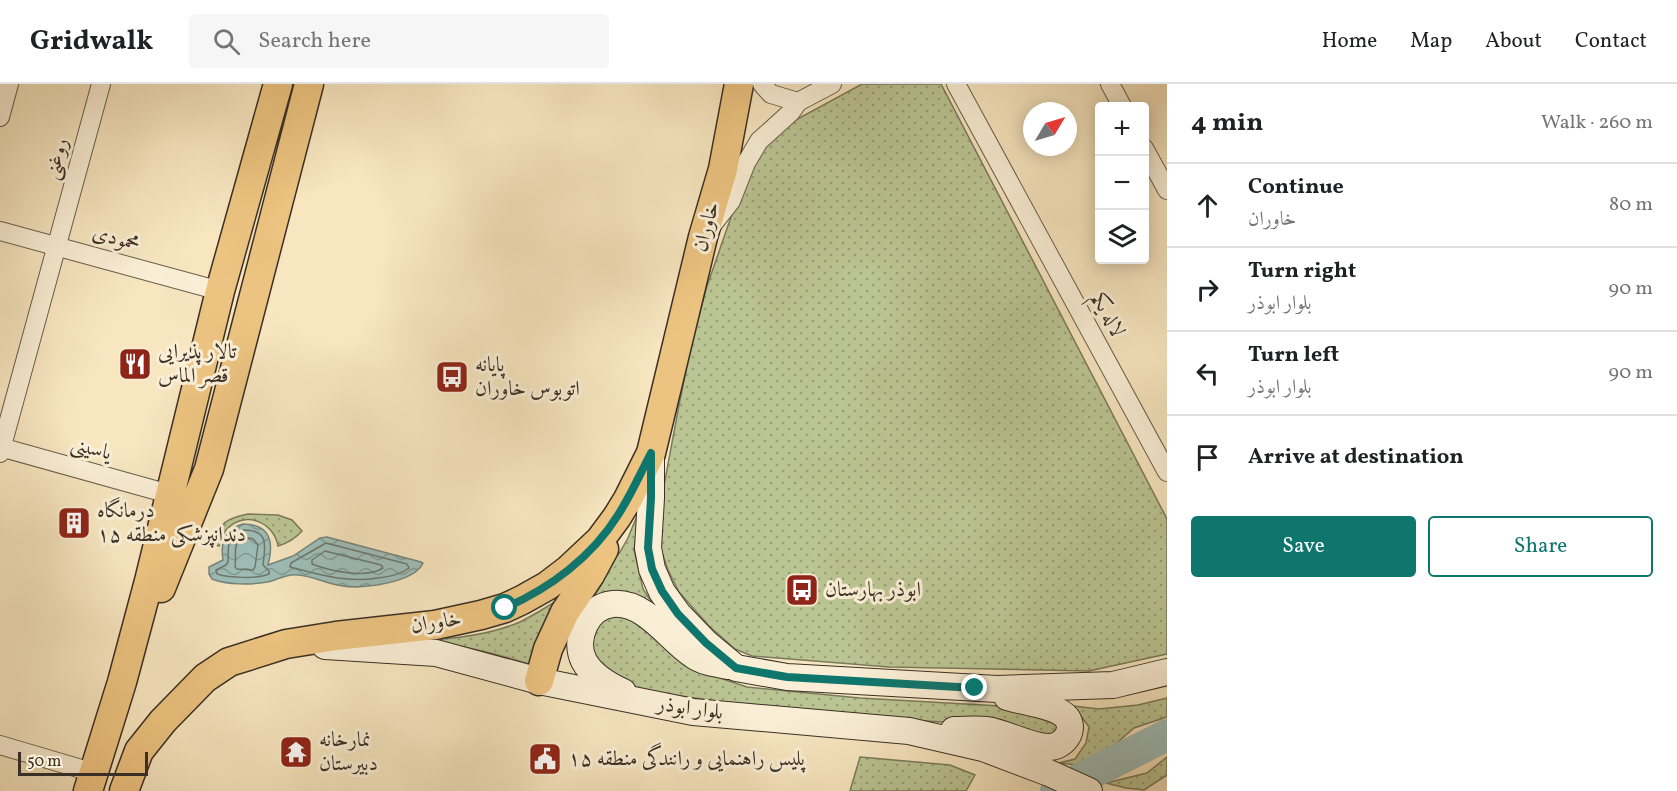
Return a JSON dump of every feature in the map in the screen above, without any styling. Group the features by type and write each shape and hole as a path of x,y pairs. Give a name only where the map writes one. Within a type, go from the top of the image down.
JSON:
{"main road":[{"path":"92,782 149,581 220,291 278,84"},
{"path":"122,682 209,469 309,84"},
{"name":"خاوران","path":"124,791 139,751 205,678 229,662 286,644 435,625 505,608 547,586 600,540 628,499 651,453 703,237 723,169 739,84"},
{"path":"651,453 648,548 652,569 662,591 678,614 706,643 736,668"},
{"path":"538,681 548,649 565,612 590,575 628,499"},
{"path":"693,712 622,692 597,678 583,659 580,641 582,628 590,616 600,607 612,604 626,605 650,617 695,657 736,668 787,677 997,689 1113,685 1167,672"},
{"name":"بلوار ابوذر","path":"286,644 436,653 538,681 693,712 909,731 983,748 1089,791"},
{"path":"909,731 987,730 1050,747 1061,743 1068,736 1071,727 1066,717 1056,710 975,688"}],"street":[{"path":"0,117 9,84"},
{"name":"روغنی","path":"0,449 101,84"},
{"path":"762,84 771,94 798,102"},
{"path":"703,237 731,201 746,163 759,141 791,112 798,102 832,84"},
{"name":"لاله یکم","path":"956,84 1167,472"},
{"path":"1110,84 1120,102"},
{"path":"1148,156 1167,190"},
{"name":"محمودی","path":"0,231 220,291"},
{"name":"یاسینی","path":"0,449 169,494"},
{"path":"0,745 92,782"}],"green space":[{"path":"862,84 941,84 1167,519 1167,654 1089,671 889,667 752,656 735,649 709,626 679,592 660,547 658,518 692,341 707,286 745,177 752,162 779,129"},
{"path":"641,506 634,550 643,589 653,604 621,597 552,648 598,578 620,552"},
{"path":"248,514 278,515 292,520 302,531 285,544 278,546 271,531 265,525 258,521 242,520 227,529 219,546 213,544 221,526 235,517"},
{"path":"561,598 536,666 488,652 451,645 391,642 456,638 505,628"},
{"path":"622,612 698,666 723,679 747,687 860,698 1020,707 1056,718 1057,728 1053,737 974,724 862,717 731,703 651,692 615,683 587,646 597,621"},
{"path":"1167,698 1167,717 1134,728 1094,760 1077,765 1059,763 1075,759 1086,743 1089,727 1081,716 1065,705 1099,709 1138,705"},
{"path":"860,757 950,765 975,775 966,791 850,791"},
{"path":"1167,757 1167,775 1144,790 1106,783 1147,773"}],"water":[{"path":"243,524 260,527 265,531 271,549 268,565 293,556 320,538 327,537 423,563 418,570 399,580 352,587 294,575 253,584 212,579 209,567 223,560 222,547 225,537 232,529"}],"waterway":[{"path":"1056,791 1167,735"}],"place":[{"name":"تالار پذیرایی قصر الماس","path":"135,364"},
{"name":"پایانه اتوبوس خاوران","path":"452,377"},
{"name":"درمانگاه دندانپزشکی منطقه ۱۵","path":"74,523"},
{"name":"ابوذر بهارستان","path":"802,590"},
{"name":"نمارخانه دبیرستان","path":"296,752"},
{"name":"پلیس راهنمایی و رانندگی منطقه ۱۵","path":"545,759"}],"route":[{"path":"505,608 547,586 600,540 628,499 651,453 648,548 652,569 662,591 678,614 706,643 736,668 787,677 975,688"}]}
